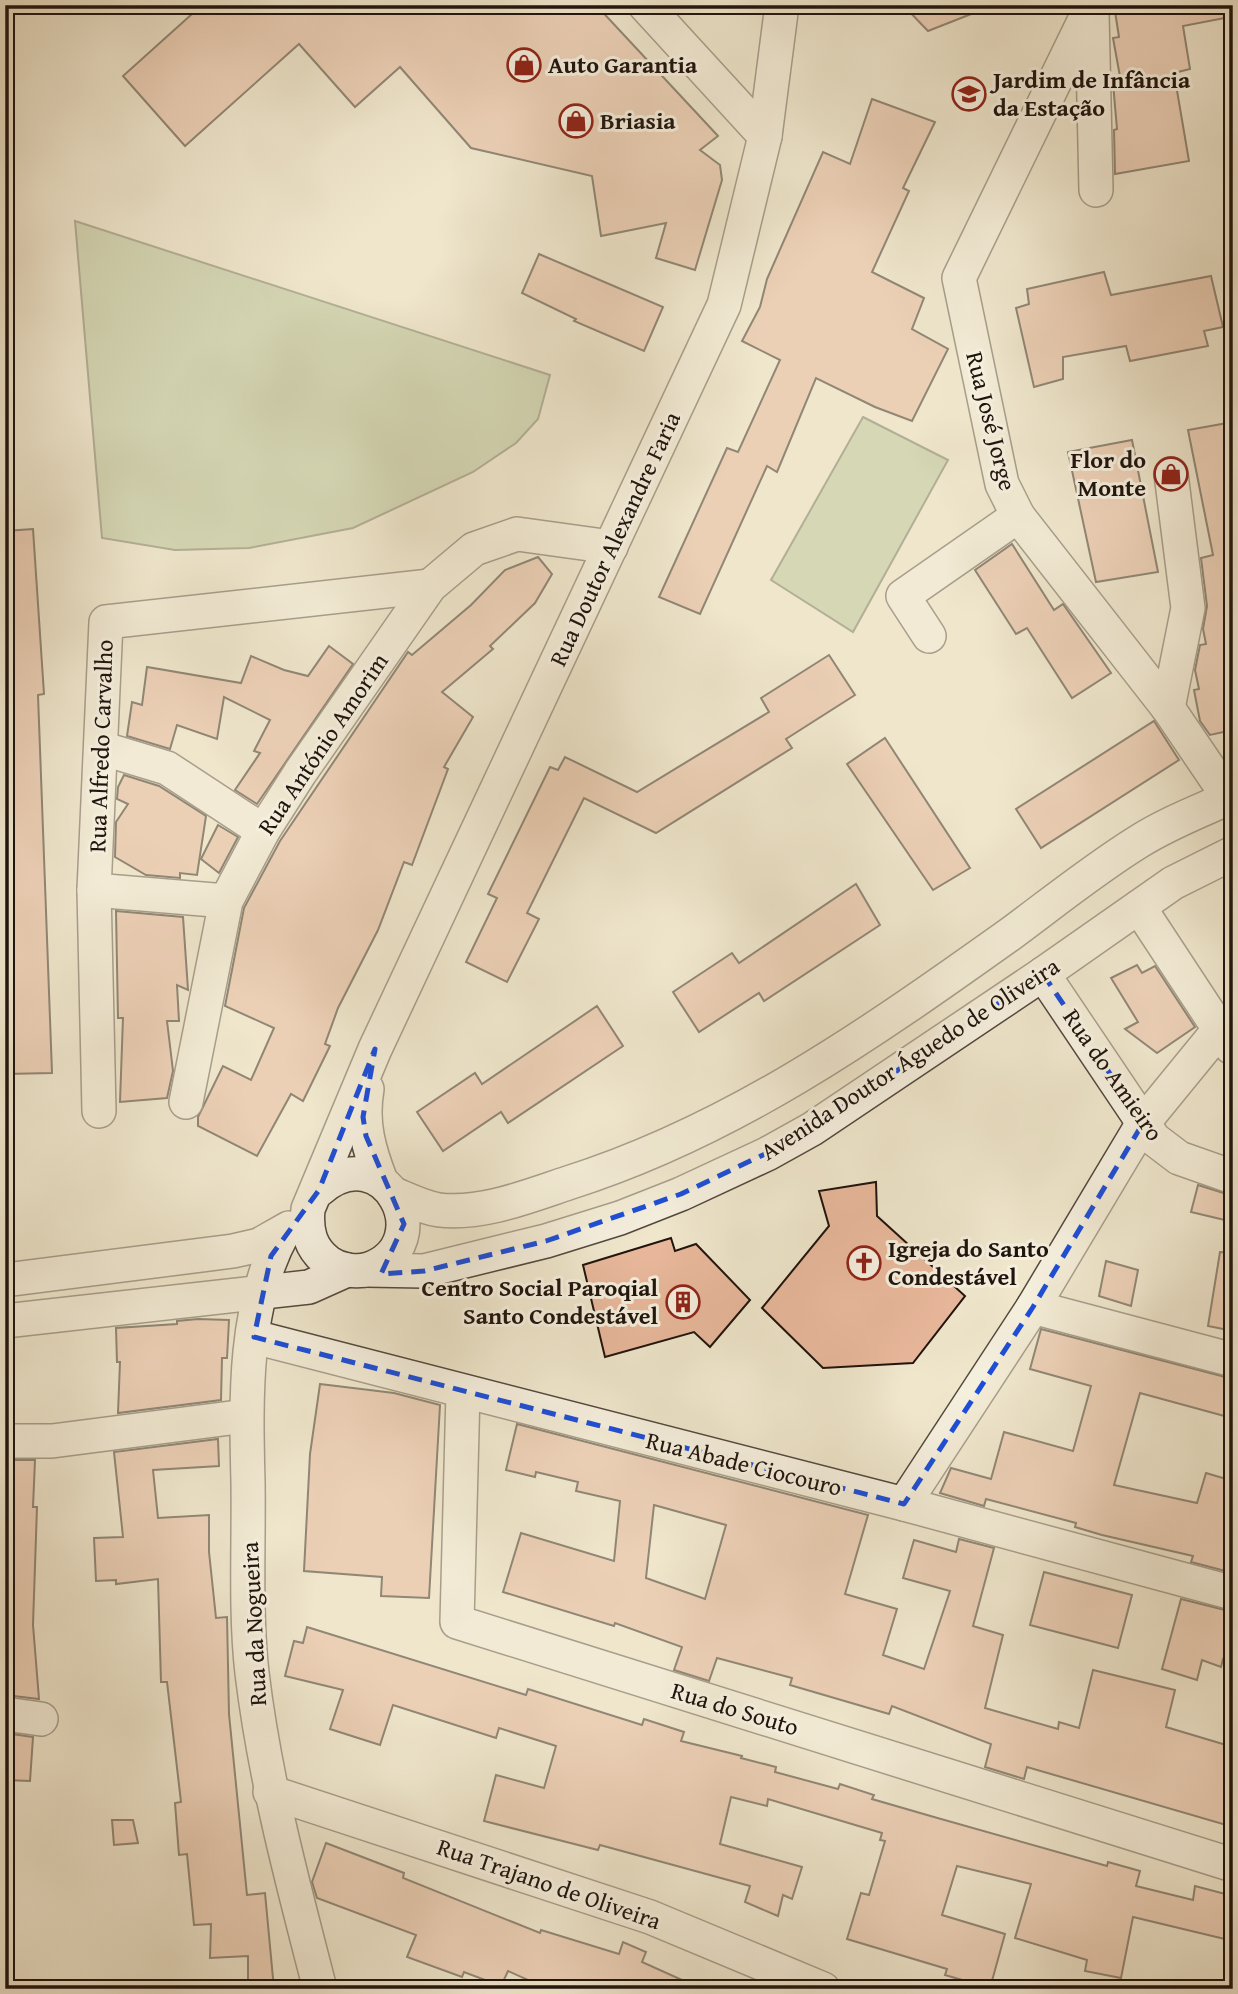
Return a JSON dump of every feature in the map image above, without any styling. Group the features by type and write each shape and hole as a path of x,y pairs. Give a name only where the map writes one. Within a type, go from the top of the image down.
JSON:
{"street":[{"path":"645,5 765,136"},
{"name":"Rua Doutor Alexandre Faria","path":"375,1049 724,305 765,136 782,5"},
{"path":"1092,6 1096,190"},
{"name":"Rua José Jorge","path":"1092,6 959,278 1002,484 1018,516 1168,708 1231,797"},
{"path":"1168,708 1188,608 1171,474"},
{"path":"929,636 903,596 1018,516"},
{"name":"Rua António Amorim","path":"186,1102 226,901 263,831 430,586 474,549 517,534 611,547"},
{"name":"Rua Alfredo Carvalho","path":"99,1111 94,890 106,622 430,586"},
{"path":"101,748 167,768 263,831"},
{"name":"Avenida Doutor Águedo de Oliveira","path":"388,1187 437,1209 475,1208 511,1201 598,1174 677,1143 787,1086 894,1016 1135,844 1177,820 1231,797"},
{"name":"Avenida Doutor Águedo de Oliveira","path":"357,1270 424,1271 484,1257 620,1219 681,1194 788,1143 1043,974 1172,883 1233,853"},
{"path":"94,890 226,901"},
{"path":"904,1504 1033,1307 1143,1123 1226,1040 1139,907"},
{"name":"Rua do Amieiro","path":"1043,974 1143,1123 1165,1149 1179,1158 1233,1177"},
{"path":"5,1321 309,1287 381,1264 393,1253 404,1224 402,1208 371,1156 363,1117 375,1049"},
{"path":"357,1270 332,1265 319,1255 311,1241 307,1225 314,1200 375,1049"},
{"path":"5,1280 233,1251 259,1245 283,1233 341,1176 368,1175 388,1187"},
{"name":"Rua da Nogueira","path":"283,1233 271,1256 260,1294 246,1416 252,1670 270,1792 320,1989"},
{"path":"1033,1307 1233,1360"},
{"name":"Rua Abade Ciocouro","path":"254,1337 904,1504 1233,1593"},
{"name":"Rua do Souto","path":"463,1392 457,1622 1233,1865"},
{"path":"5,1441 52,1441 246,1416"},
{"path":"5,1714 41,1719"},
{"name":"Rua Trajano de Oliveira","path":"270,1792 650,1917 823,1989"}],"highlighted area":[{"path":"1043,974 1143,1123 1033,1307 904,1504 254,1337 271,1256 319,1190 375,1049 363,1117 366,1136 404,1224 381,1274 424,1271 546,1241 681,1194 788,1143"}],"green space":[{"path":"75,221 550,375 538,419 516,443 473,472 353,528 249,548 175,550 102,538"},
{"path":"863,417 948,460 853,632 771,580"}],"building":[{"path":"202,5 596,5 718,136 700,150 720,165 722,180 695,270 656,258 666,223 601,236 592,176 471,148 400,67 355,107 299,44 185,146 123,76"},
{"path":"903,5 989,5 989,7 928,31"},
{"path":"1114,5 1229,5 1230,17 1183,26 1190,69 1174,73 1189,161 1115,174 1114,130 1117,129 1113,83 1121,82 1113,38 1119,37"},
{"path":"872,99 935,122 903,188 909,191 872,272 924,298 912,329 948,349 912,421 875,407 816,378 777,472 767,466 700,614 659,597 727,448 738,452 780,360 742,341 760,307 767,279 823,152 850,164"},
{"path":"539,254 663,307 644,351 574,321 576,319 522,293"},
{"path":"1104,272 1111,295 1211,276 1223,327 1204,331 1208,346 1130,361 1126,346 1063,357 1063,379 1034,387 1016,308 1029,304 1027,289"},
{"path":"1233,422 1233,730 1210,735 1200,721 1194,690 1199,689 1195,670 1200,645 1206,644 1203,629 1207,606 1201,558 1213,555 1188,430"},
{"path":"1132,440 1158,572 1096,582 1068,452"},
{"path":"33,529 44,694 38,695 52,1073 5,1074 5,531"},
{"path":"1012,544 1054,610 1063,604 1111,673 1072,698 1027,628 1016,634 975,570"},
{"path":"538,557 552,574 535,603 490,646 493,649 442,692 473,717 444,767 448,769 412,865 404,862 378,930 338,1008 325,1044 330,1046 303,1101 291,1094 257,1156 198,1126 198,1117 223,1066 251,1080 274,1028 225,1006 244,908 280,841 408,652 412,655 471,605 505,570"},
{"path":"329,646 353,664 257,804 235,790 260,753 254,751 270,720 224,697 217,739 177,725 170,749 127,736 132,702 142,705 147,667 241,683 251,656 284,670 308,676"},
{"path":"829,655 855,695 786,739 792,748 656,833 584,798 527,913 539,919 507,982 466,962 497,898 488,894 550,767 558,770 565,757 637,792 769,712 761,698"},
{"path":"1154,721 1179,760 1041,848 1016,809"},
{"path":"885,738 970,868 933,890 847,764"},
{"path":"124,775 159,786 206,816 197,875 180,873 180,878 146,875 115,857 116,822 128,804 117,799 118,787"},
{"path":"218,825 238,837 219,873 201,859"},
{"path":"856,884 880,925 764,1001 759,993 699,1032 673,992 732,953 739,963"},
{"path":"116,911 183,917 188,990 177,985 179,1021 167,1021 173,1071 167,1098 120,1102 123,1018 118,1018"},
{"path":"1137,965 1142,973 1155,966 1195,1027 1157,1053 1125,1029 1138,1022 1111,978"},
{"path":"597,1006 623,1046 508,1123 501,1112 443,1151 417,1112 475,1073 482,1084"},
{"name":"Igreja do Santo Condestável","path":"876,1182 877,1216 965,1296 913,1363 823,1368 762,1308 829,1226 819,1191"},
{"path":"1198,1185 1233,1196 1233,1222 1191,1212"},
{"path":"671,1238 675,1251 696,1244 750,1300 710,1347 694,1332 605,1357 583,1265"},
{"path":"1220,1252 1233,1253 1233,1331 1208,1326"},
{"path":"1106,1261 1138,1270 1131,1306 1099,1296"},
{"path":"229,1320 227,1358 222,1358 221,1400 118,1413 120,1362 117,1362 116,1328 177,1324 177,1321"},
{"path":"1041,1329 1233,1379 1233,1399 1228,1417 1140,1393 1114,1485 1197,1503 1206,1473 1233,1481 1233,1573 1191,1562 1193,1556 1075,1527 1076,1523 986,1499 984,1506 940,1493 951,1468 991,1479 1004,1432 1073,1451 1091,1386 1030,1369"},
{"path":"320,1384 394,1393 440,1405 429,1598 381,1596 382,1577 304,1571 310,1454"},
{"path":"517,1424 868,1515 845,1594 897,1609 883,1655 924,1669 950,1591 903,1578 914,1540 956,1552 959,1539 994,1548 973,1626 1003,1635 985,1708 1058,1729 1059,1722 1079,1728 1093,1670 1175,1690 1166,1727 1233,1747 1233,1827 1027,1767 1024,1779 985,1767 991,1744 892,1706 889,1714 790,1685 792,1678 717,1658 709,1681 674,1670 682,1647 615,1623 614,1626 503,1592 521,1533 614,1561 620,1501 576,1491 578,1482 536,1472 535,1477 506,1470","holes":["654,1505 726,1525 705,1599 646,1578"]},
{"path":"218,1439 219,1466 153,1470 158,1518 209,1515 209,1552 216,1618 227,1617 229,1714 247,1895 265,1893 274,1989 248,1989 248,1956 210,1958 211,1924 194,1925 187,1854 179,1855 175,1803 181,1802 167,1682 161,1682 158,1579 116,1584 116,1580 96,1581 94,1538 123,1537 114,1452"},
{"path":"5,1460 35,1460 33,1507 37,1507 33,1625 39,1699 5,1695"},
{"path":"1044,1572 1132,1595 1118,1648 1030,1625"},
{"path":"1181,1599 1233,1612 1233,1661 1223,1659 1221,1667 1202,1660 1197,1680 1162,1669"},
{"path":"307,1627 526,1695 528,1689 642,1725 644,1719 684,1732 681,1741 776,1767 775,1772 838,1789 840,1784 874,1795 872,1799 934,1817 1107,1866 1108,1862 1140,1871 1136,1886 1193,1900 1195,1886 1233,1896 1233,1941 1133,1917 1121,1978 1085,1971 1087,1960 1015,1938 1031,1884 957,1866 942,1915 1005,1934 990,1988 945,1975 947,1969 847,1939 861,1893 869,1895 885,1841 880,1840 882,1833 768,1799 767,1806 731,1797 720,1844 802,1867 792,1899 783,1895 778,1916 745,1902 750,1886 600,1845 598,1850 484,1821 496,1775 544,1788 556,1746 499,1728 496,1738 393,1705 380,1745 330,1729 343,1690 285,1676 294,1641 303,1643"},
{"path":"5,1733 33,1737 30,1781 5,1780"},
{"path":"112,1820 133,1820 138,1843 114,1845"},
{"path":"326,1843 404,1873 403,1878 540,1933 541,1930 619,1954 623,1942 646,1952 642,1962 702,1989 548,1989 508,1971 501,1986 464,1972 462,1977 407,1957 416,1935 317,1898 312,1882"}],"place":[{"name":"Auto Garantia","path":"524,65"},
{"name":"Jardim de Infância da Estação","path":"969,94"},
{"name":"Briasia","path":"576,121"},
{"name":"Flor do Monte","path":"1171,474"},
{"name":"Igreja do Santo Condestável","path":"864,1263"},
{"name":"Centro Social Paroqial Santo Condestável","path":"683,1302"}]}
